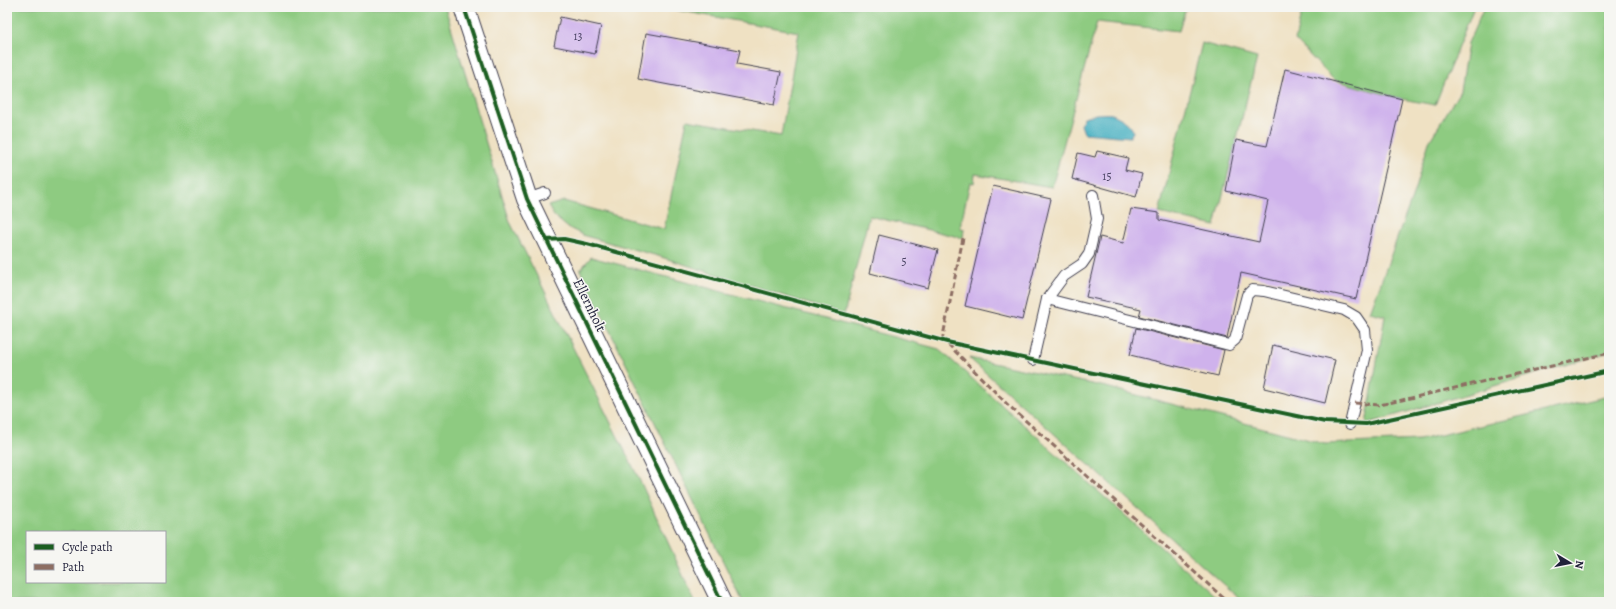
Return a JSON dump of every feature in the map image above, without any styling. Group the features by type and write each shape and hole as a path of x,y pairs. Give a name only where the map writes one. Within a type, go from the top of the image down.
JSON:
{"street":[{"name":"Ellernholt","path":"464,7 536,196 722,602"}],"lane":[{"path":"1033,360 1047,299 1064,276 1082,264 1088,254 1097,219 1092,195"},
{"path":"1047,299 1229,345 1235,340 1247,294 1252,290 1264,291 1344,310 1356,317 1365,330 1367,350 1350,424"}],"green space":[{"path":"7,7 445,7 510,222 642,485 695,602 7,602"},
{"path":"659,7 1186,7 1179,31 1097,22 1052,187 975,174 974,183 970,182 960,228 964,229 963,238 869,216 844,315 658,256 585,236 567,227 554,216 548,206 564,201 664,229 687,120 781,136 799,32"},
{"path":"1303,7 1474,7 1435,105 1402,99 1334,80 1295,40"},
{"path":"1484,7 1609,7 1609,352 1366,424 1385,316 1370,312 1413,195 1429,142 1460,91 1468,43"},
{"path":"1202,43 1257,58 1215,226 1159,213"},
{"path":"591,257 939,349 1222,602 743,602 580,270"},
{"path":"969,358 1106,387 1325,444 1419,440 1609,396 1609,602 1243,602"}],"water":[{"path":"1096,114 1115,115 1128,124 1133,132 1130,137 1084,133 1081,125 1084,117"}],"building":[{"path":"560,17 601,26 595,54 554,46"},
{"path":"646,33 740,50 737,64 781,72 774,105 638,79"},
{"path":"1285,69 1402,99 1356,299 1241,273 1227,338 1139,316 1141,309 1086,297 1100,237 1123,243 1131,209 1159,213 1159,220 1259,242 1268,201 1226,191 1236,140 1267,146"},
{"path":"1097,151 1128,158 1125,170 1142,174 1136,197 1072,179 1078,153 1095,157"},
{"path":"993,186 1051,199 1022,320 965,306"},
{"path":"879,235 938,250 928,288 870,273"},
{"path":"1136,328 1224,350 1218,376 1130,355"},
{"path":"1273,345 1335,360 1325,403 1264,388"}],"marked path":[{"path":"942,341 963,238"},
{"path":"948,344 1008,405 1228,602"},
{"path":"1355,403 1380,405 1609,353"}],"cycle path":[{"path":"464,7 527,199 722,602"},
{"path":"546,240 564,239 587,244 947,342 1325,422 1366,424 1609,371"}]}
